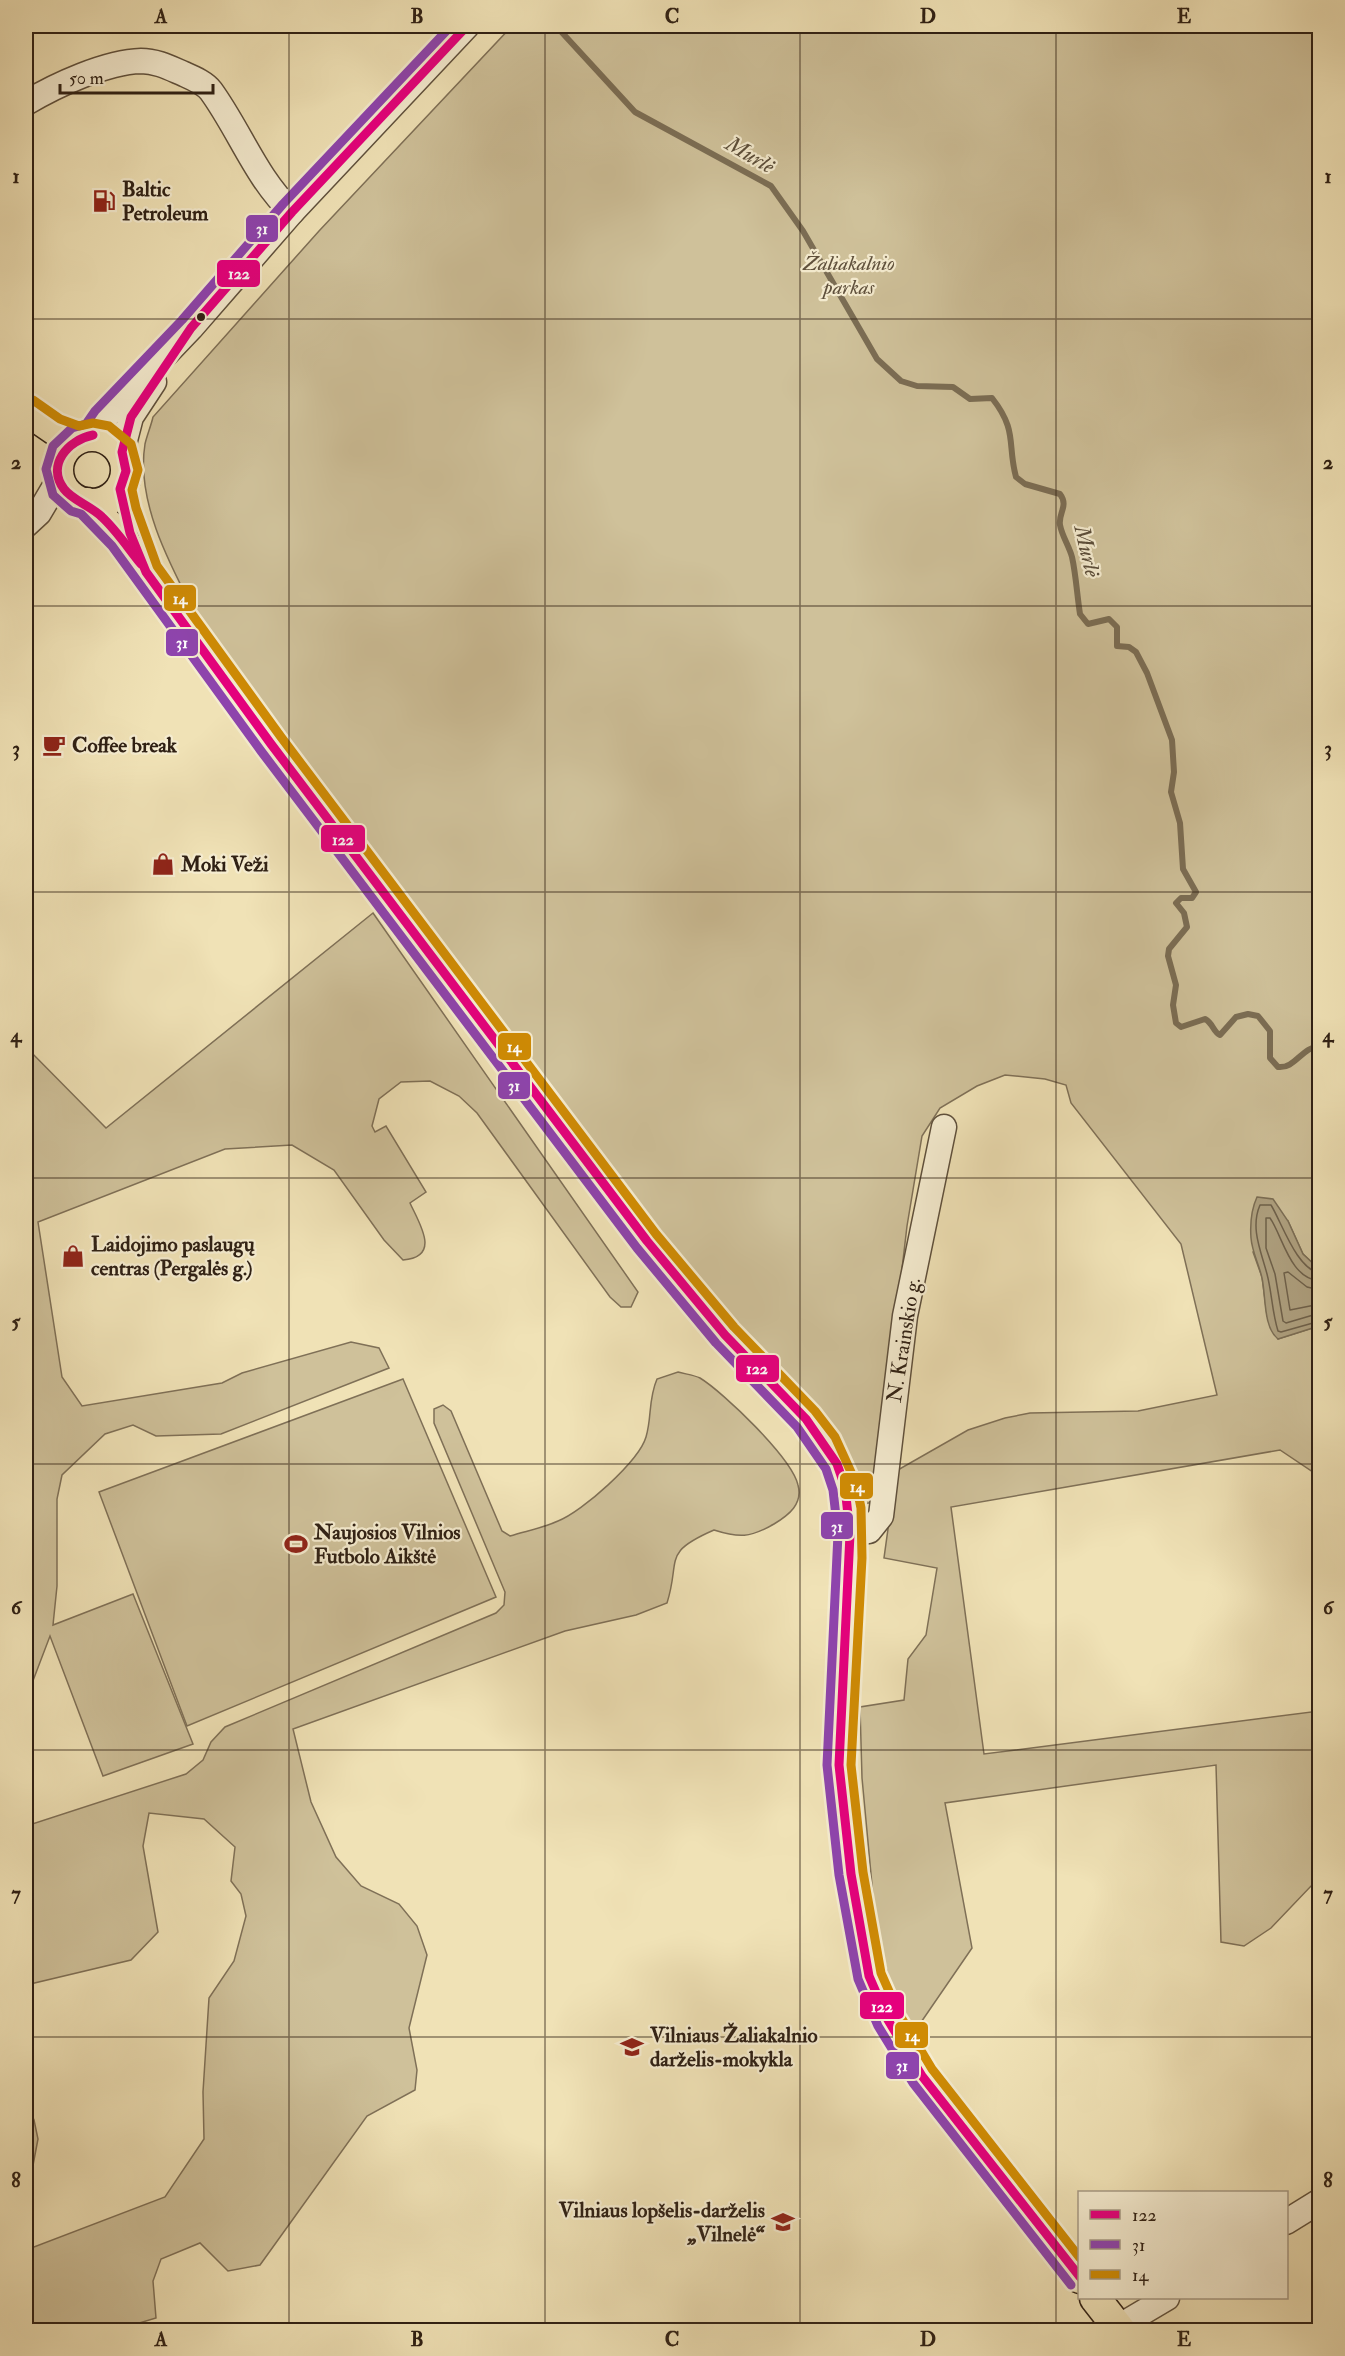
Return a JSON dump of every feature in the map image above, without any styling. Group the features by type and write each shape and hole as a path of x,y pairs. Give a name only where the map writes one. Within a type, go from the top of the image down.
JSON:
{"main road":[{"path":"26,410 55,430 114,443 122,452 126,471 120,489 130,533 146,572"},
{"path":"26,427 70,488 121,538 278,754 675,1276 725,1335 806,1419 825,1443 845,1486 850,1534 839,1765 850,1874 870,1976 888,2020 922,2076 1078,2275"},
{"path":"70,488 64,451 85,437"},
{"path":"70,488 105,501 120,489"},
{"path":"1096,2299 1119,2329"}],"street":[{"path":"85,437 191,328 292,212 467,26"},
{"path":"26,102 46,90 120,65 140,61 160,63 194,78 209,89 266,183 292,212"},
{"path":"122,452 131,417 191,328"},
{"path":"32,519 70,488"},
{"name":"N. Krainskio g.","path":"850,1534 869,1532 881,1516 905,1316 944,1127"},
{"path":"1288,2221 1320,2201"},
{"path":"1119,2329 1165,2299"}],"green space":[{"name":"Žaliakalnio parkas","path":"512,26 1319,26 1319,1269 1303,1254 1288,1221 1253,1252 1262,1277 1267,1315 1278,1339 1319,1326 1319,1476 1280,1450 951,1507 984,1754 1319,1711 1319,1882 1311,1886 1271,1928 1244,1946 1221,1942 1216,1765 945,1803 972,1948 915,2031 891,1986 881,1949 874,1906 862,1778 860,1707 904,1700 908,1659 926,1635 937,1568 884,1558 896,1471 968,1430 1005,1418 1030,1413 1138,1411 1217,1395 1181,1244 1071,1103 1066,1085 1045,1079 1005,1075 977,1086 940,1108 922,1136 907,1226 875,1501 862,1505 847,1453 818,1408 741,1330 646,1217 376,860 193,609 156,530 145,487 143,465 145,444 153,417 319,231"},
{"path":"373,913 638,1292 631,1307 621,1307 610,1297 477,1113 459,1096 430,1081 401,1082 379,1099 372,1126 375,1132 386,1126 426,1192 410,1203 422,1229 425,1246 422,1253 415,1258 403,1260 384,1240 334,1170 292,1145 225,1149 38,1222 62,1377 82,1406 222,1383 242,1373 351,1342 379,1348 389,1368 221,1434 156,1436 133,1425 105,1434 62,1475 57,1499 57,1586 53,1625 133,1594 193,1744 103,1776 50,1636 26,1699 26,1047 106,1128"},
{"path":"678,1372 698,1377 711,1386 740,1411 783,1459 793,1473 799,1492 797,1503 790,1513 758,1532 738,1535 714,1530 686,1545 676,1559 667,1603 636,1615 565,1631 293,1729 311,1802 336,1857 361,1886 399,1904 417,1926 427,1955 409,2028 417,2070 415,2090 367,2116 260,2265 228,2271 200,2243 161,2259 153,2281 156,2318 116,2330 26,2330 26,2250 165,2197 204,2139 203,2092 209,1998 234,1961 246,1916 241,1894 231,1881 235,1847 204,1819 149,1813 143,1846 158,1932 131,1960 26,1985 26,1826 186,1774 203,1760 211,1742 225,1727 496,1613 504,1605 505,1592 434,1423 434,1409 443,1405 451,1411 502,1531 510,1536 546,1526 568,1516 608,1485 633,1459 646,1437 652,1394 657,1379"},
{"name":"Naujosios Vilnios Futbolo Aikštė","path":"403,1379 496,1597 187,1726 99,1492"},
{"path":"26,2101 34,2120 38,2139 26,2202"}],"water":[{"path":"1257,1197 1273,1199 1288,1221 1303,1254 1319,1269 1319,1326 1278,1339 1273,1334 1267,1319 1262,1278 1252,1243 1251,1217"}],"waterway":[{"name":"Murlė","path":"556,26 635,112 771,186 803,231 877,359 901,381 917,386 953,387 970,399 992,398 1009,429 1016,477 1025,484 1060,494 1063,498 1060,525 1072,557 1080,614 1088,624 1109,619 1117,627 1117,646 1129,647 1136,652 1147,673 1172,740 1174,772 1171,792 1180,823 1183,869 1196,892 1192,898 1181,898 1176,903 1184,913 1187,927 1169,949 1168,956 1176,985 1173,1005 1176,1023 1181,1027 1205,1019 1220,1035 1236,1017 1248,1014 1258,1016 1270,1031 1270,1058 1278,1067 1289,1065 1308,1050 1320,1046"}],"transit line":[{"name":"31","path":"451,26 283,204 182,320 95,411 86,424 72,428 53,446 46,469 53,495 71,511 81,514 112,546 261,751 637,1248 716,1343 797,1427 826,1469 833,1490 838,1534 827,1765 839,1875 858,1979 878,2026 913,2083 1071,2285"},
{"name":"122","path":"467,26 292,212 191,328 131,417 122,452 126,471 120,489 130,533 146,572 271,744 647,1241 725,1335 806,1419 837,1464 845,1487 850,1534 839,1765 851,1874 869,1976 888,2020 922,2076 1078,2274"},
{"name":"14","path":"33,400 60,419 79,426 93,423 109,426 131,444 138,470 132,490 136,508 157,566 281,737 656,1234 734,1327 815,1411 835,1437 856,1483 861,1508 862,1558 851,1765 863,1872 881,1973 899,2014 932,2069 1078,2255"},
{"name":"122","path":"93,435 75,442 62,455 57,471 59,480 67,493 98,513 107,522 141,564"}],"place":[{"name":"Baltic Petroleum","path":"104,201"},
{"name":"Coffee break","path":"54,745"},
{"name":"Moki Veži","path":"163,864"},
{"name":"Laidojimo paslaugų centras (Pergalės g.)","path":"73,1256"},
{"name":"Naujosios Vilnios Futbolo Aikštė","path":"296,1544"},
{"name":"Vilniaus Žaliakalnio darželis-mokykla","path":"632,2047"},
{"name":"Vilniaus lopšelis-darželis „Vilnelė“","path":"783,2222"}]}
